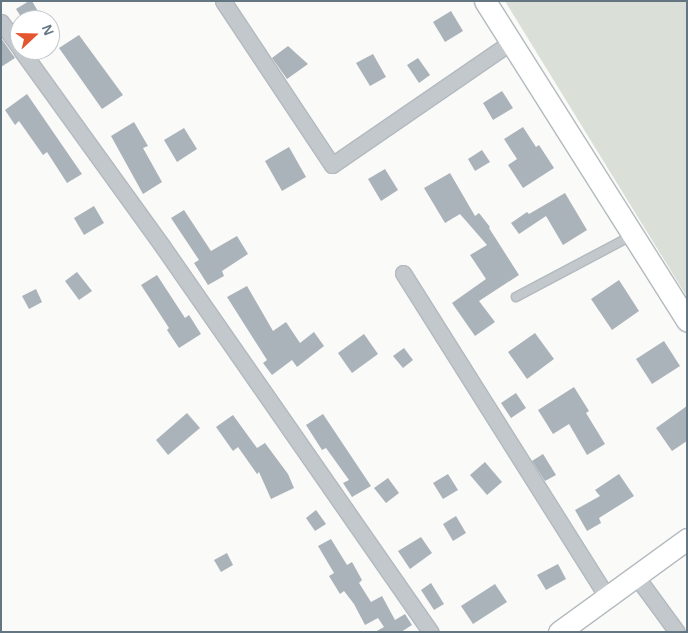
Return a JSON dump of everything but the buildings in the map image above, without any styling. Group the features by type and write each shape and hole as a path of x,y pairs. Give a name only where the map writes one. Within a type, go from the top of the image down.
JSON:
{"street":[{"path":"223,1 332,165 511,42"},
{"path":"485,1 687,320"},
{"path":"1,22 10,34"},
{"path":"29,60 168,255 431,632"},
{"path":"403,273 607,597"},
{"path":"560,632 687,538"},
{"path":"636,576 677,632"}],"lane":[{"path":"516,297 634,235"}],"shaded area":[{"path":"505,1 687,1 687,297"}]}
